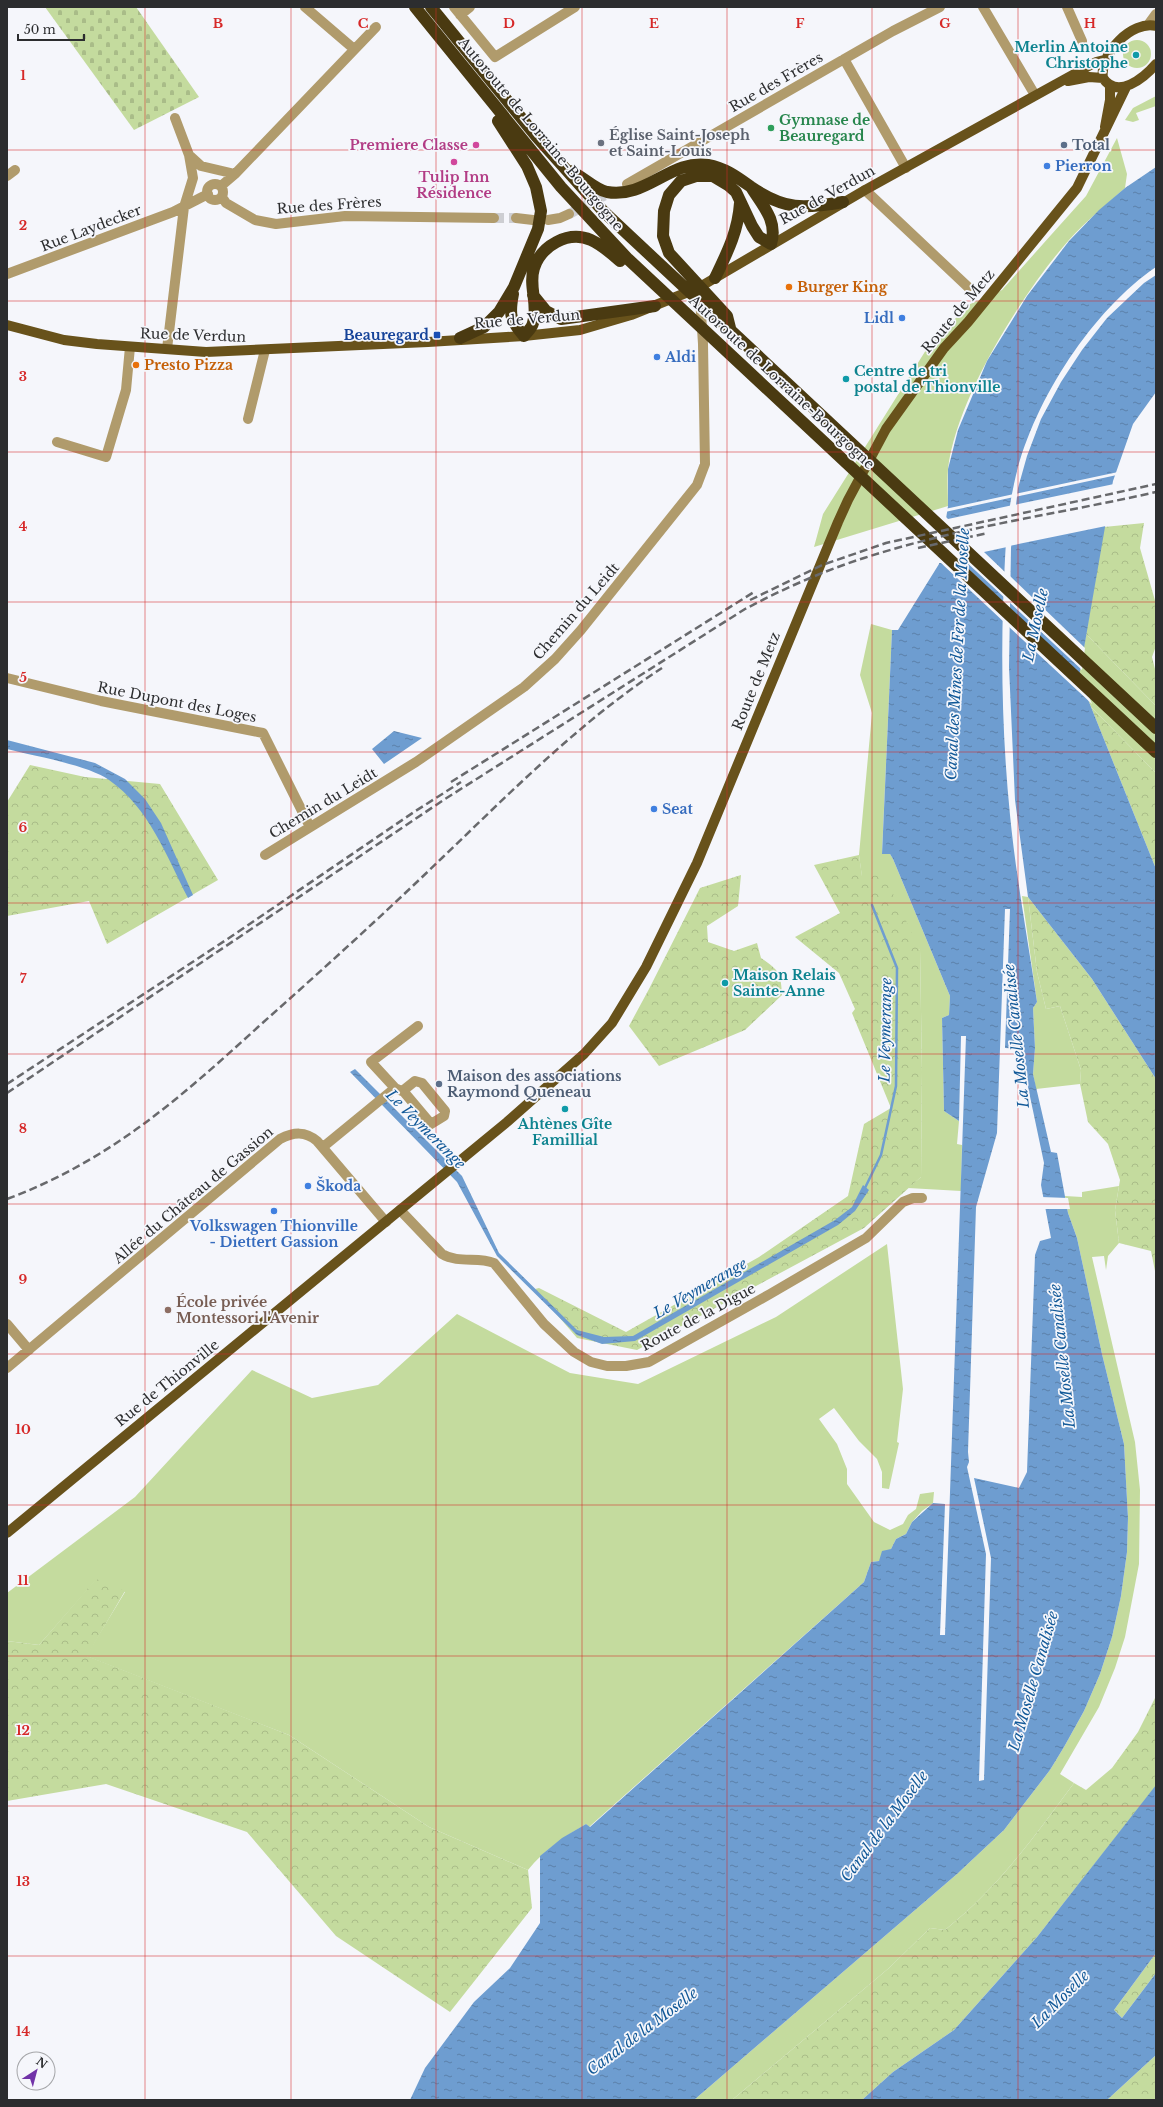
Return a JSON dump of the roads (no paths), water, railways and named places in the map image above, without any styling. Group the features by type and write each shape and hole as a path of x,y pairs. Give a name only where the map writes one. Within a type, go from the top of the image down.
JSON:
{"highway":[{"name":"Autoroute de Lorraine-Bourgogne","path":"415,7 561,187 598,229 653,283 1156,752"},
{"name":"Autoroute de Lorraine-Bourgogne","path":"431,7 564,169 604,212 1156,728"},
{"path":"460,338 484,327 499,312 514,287 538,229 541,210 536,187 527,166 465,69"},
{"path":"564,169 580,175 593,185 606,191 622,192 640,189 689,165 706,165 720,168 780,203 800,208 843,202"},
{"path":"731,332 727,316 674,260 663,236 664,211 669,195 681,181 696,176 713,176 736,192 752,226 760,237 771,244 774,232 771,218 751,187"},
{"path":"715,278 734,239 739,220 740,200"},
{"path":"514,287 510,310 513,323 524,336 533,324 532,282 534,268 540,256 549,245 566,238 590,239 605,248 624,264 653,283"},
{"path":"533,295 546,311 561,319 655,306"}],"main road":[{"path":"1104,60 1120,40 1139,28 1152,25"},
{"name":"Rue de Verdun","path":"7,325 64,340 130,347 206,352 265,350 460,338 524,336 580,330 631,316 687,294 864,190 1035,95 1096,62 1104,60"},
{"name":"Route de Metz","path":"1104,60 1102,72 1110,100 1105,129"},
{"path":"1058,83 1089,77 1106,82 1117,88 1126,87 1147,74 1156,64"},
{"name":"Route de Metz","path":"400,1210 584,1054 612,1023 646,967 697,863 838,522 848,500 886,429 944,348 968,322 1077,188 1105,129 1114,115 1126,87"},
{"name":"Rue de Thionville","path":"7,1533 400,1210"}],"street":[{"path":"305,7 354,50"},
{"path":"454,7 494,57 576,7"},
{"path":"460,15 470,7"},
{"name":"Rue des Frères","path":"627,184 844,60 893,30 940,7"},
{"path":"983,7 1035,95"},
{"path":"1067,7 1082,41"},
{"path":"1152,25 1156,14"},
{"path":"221,186 235,174 376,27"},
{"path":"844,60 906,168"},
{"path":"168,349 176,263 184,207 193,178 189,155 174,118"},
{"path":"189,155 201,166 235,174"},
{"path":"216,184 221,186 223,193 222,197 218,200 212,200 208,194 208,189 216,184"},
{"path":"864,190 968,287"},
{"name":"Rue Laydecker","path":"7,274 184,207 208,194"},
{"name":"Rue des Frères","path":"222,197 226,203 255,220 276,224 345,216 494,218"},
{"path":"548,220 560,218 569,214"},
{"path":"516,218 533,220"},
{"name":"Chemin du Leidt","path":"265,855 416,762 524,687 555,659 581,630 697,485 705,464 701,309 698,288"},
{"path":"687,294 701,309"},
{"path":"57,442 106,456 126,390 130,347"},
{"path":"248,419 265,350"},
{"name":"Rue Dupont des Loges","path":"7,678 101,701 263,733 310,827"},
{"path":"404,1092 395,1088 372,1062 418,1026"},
{"path":"323,1147 395,1088"},
{"name":"Allée du Château de Gassion","path":"7,1368 280,1139 290,1135 301,1133 310,1136 323,1147 386,1222"},
{"name":"Route de la Digue","path":"400,1210 442,1254 449,1258 457,1260 488,1260 494,1263 544,1324 574,1352 591,1362 607,1366 626,1366 649,1362 770,1294 866,1238 903,1202 913,1198 922,1198"},
{"path":"7,1324 29,1350"}],"water":[{"path":"1156,167 1156,267 1132,286 1109,308 1087,334 1049,393 1034,423 1022,454 1011,499 1007,529 1002,631 1004,736 1010,815 1037,1002 1033,1008 1035,1048 1033,1074 1051,1152 1057,1153 1068,1213 1077,1238 1102,1354 1124,1444 1128,1518 1127,1552 1121,1596 1112,1637 1100,1674 1084,1711 1050,1770 1004,1830 957,1874 694,2100 410,2100 425,2068 474,2002 510,1968 540,1923 540,1856 562,1838 586,1824 590,1827 864,1582 871,1562 879,1561 882,1551 891,1549 896,1539 906,1534 912,1522 933,1503 945,1504 940,1635 945,1635 966,1036 961,1036 959,1121 944,1111 942,1018 949,1015 950,996 893,859 890,854 882,854 892,630 898,630 939,564 948,506 948,469 958,430 987,361 1027,296 1069,241 1099,210 1125,188","holes":["1005,909 1010,909 1005,1048 1020,1049 1044,1163 1041,1185 1051,1238 1040,1241 1035,1255 1027,1472 1019,1488 974,1478 991,1558 984,1780 979,1781 986,1554 967,1467 969,1462 968,1452 976,1207 997,1133"]},
{"name":"La Moselle","path":"1156,275 1156,392 1133,424 1113,481 1079,677 1156,869 1156,1079 1092,979 1028,897 1015,800 1009,667 1011,548 1018,488 1027,456 1041,419 1061,382 1082,350 1107,318 1144,283"},
{"path":"394,731 422,738 384,764 372,749"},
{"path":"7,740 95,763 125,779 145,799 161,823 193,895 188,898 164,849 146,818 123,791 100,775 75,765 7,749"},
{"path":"355,1069 462,1176 499,1253 577,1330 604,1337 633,1336 835,1220 852,1207 863,1185 869,1190 855,1211 838,1225 635,1341 602,1344 577,1335 497,1256 457,1182 350,1072"},
{"name":"La Moselle","path":"1156,1785 1156,1953 1114,2010 1122,2018 1156,1973 1156,2055 1107,2100 862,2100 893,2072 954,2030 1037,1937"}],"waterway":[{"name":"Le Veymerange","path":"864,1190 881,1155 896,1086 897,968 872,905"}],"tunnel":[{"path":"569,214 613,191"},
{"path":"494,218 516,218"}],"railway":[{"path":"750,600 822,565 886,543 1156,484"},
{"path":"7,1093 445,799 745,609 818,575 849,563 900,547 973,529 1156,492"},
{"path":"918,548 988,533"},
{"path":"451,782 754,592"},
{"path":"7,1199 44,1184 78,1166 110,1147 171,1103 229,1054 352,943 548,757 632,688 662,668"},
{"path":"7,1084 226,940 414,812 461,782"}],"place":[{"name":"Merlin Antoine Christophe","path":"1136,55"},
{"name":"Gymnase de Beauregard","path":"771,128"},
{"name":"Église Saint-Joseph et Saint-Louis","path":"601,143"},
{"name":"Premiere Classe","path":"476,145"},
{"name":"Total","path":"1064,145"},
{"name":"Tulip Inn Résidence","path":"454,162"},
{"name":"Pierron","path":"1047,166"},
{"name":"Burger King","path":"789,287"},
{"name":"Lidl","path":"902,318"},
{"name":"Beauregard","path":"437,335"},
{"name":"Aldi","path":"657,357"},
{"name":"Presto Pizza","path":"136,365"},
{"name":"Centre de tri postal de Thionville","path":"846,379"},
{"name":"Seat","path":"654,809"},
{"name":"Maison Relais Sainte-Anne","path":"725,983"},
{"name":"Maison des associations Raymond Queneau","path":"439,1084"},
{"name":"Ahtènes Gîte Famillial","path":"565,1109"},
{"name":"Škoda","path":"308,1186"},
{"name":"Volkswagen Thionville - Diettert Gassion","path":"274,1211"},
{"name":"École privée Montessori l'Avenir","path":"168,1310"}],"water label":[{"name":"Canal des Mines de Fer de la Moselle","path":"957,654"},
{"name":"La Moselle Canalisée","path":"1016,1036"},
{"name":"La Moselle Canalisée","path":"1062,1356"},
{"name":"La Moselle Canalisée","path":"1033,1681"},
{"name":"Canal de la Moselle","path":"884,1826"},
{"name":"Canal de la Moselle","path":"642,2031"}]}
